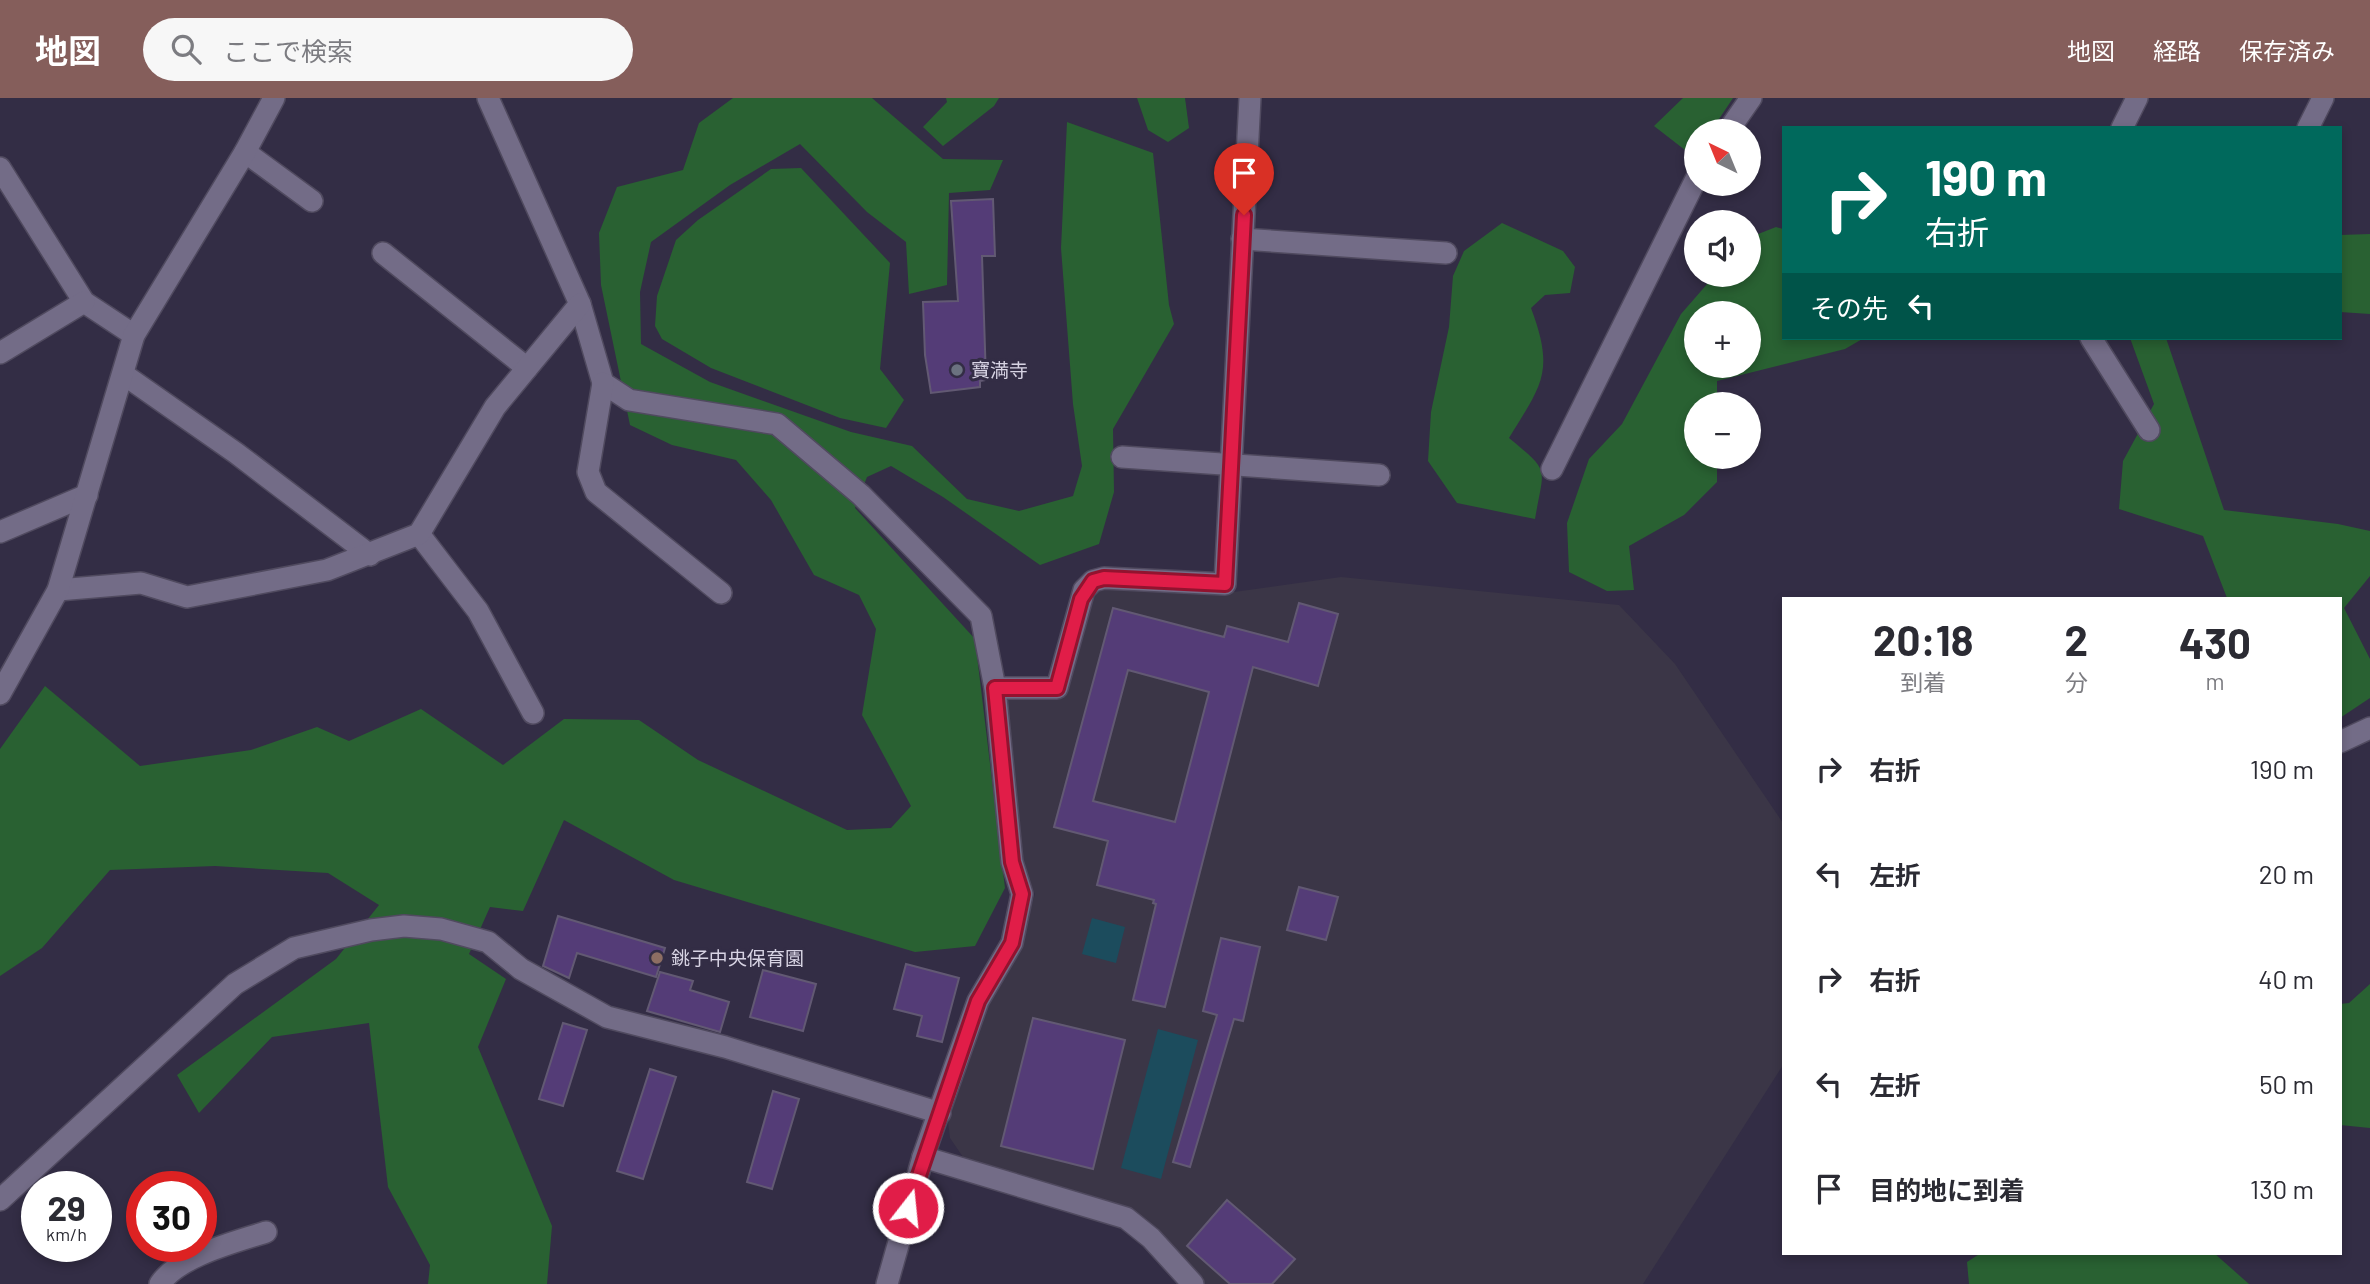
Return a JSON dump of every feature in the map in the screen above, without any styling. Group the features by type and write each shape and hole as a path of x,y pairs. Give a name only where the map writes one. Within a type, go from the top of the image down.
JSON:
{"street":[{"path":"0,694 58,590 134,335 245,152 274,98"},
{"path":"488,98 580,304 603,383 588,472 596,492 722,593"},
{"path":"995,688 1057,688 1081,599 1093,581 1104,578 1225,584 1250,98"},
{"path":"1736,119 1751,98"},
{"path":"2123,126 2137,98"},
{"path":"2309,126 2323,98"},
{"path":"245,152 313,201"},
{"path":"0,168 84,302 134,335"},
{"path":"1552,469 1688,196"},
{"path":"1242,239 1446,253"},
{"path":"383,253 527,368"},
{"path":"0,353 84,302"},
{"path":"58,590 141,583 187,597 327,570 419,534 495,407 580,304"},
{"path":"2092,340 2149,430"},
{"path":"123,374 236,453 370,555"},
{"path":"603,383 629,400 777,424 861,495 981,615 995,688 1012,862 1022,894 1012,943 978,1001 923,1157 887,1284"},
{"path":"1122,457 1380,475"},
{"path":"0,532 87,495"},
{"path":"419,534 478,611 533,713"},
{"path":"2342,741 2370,728"},
{"path":"0,1200 235,984 294,948 371,930 404,926 441,929 488,942 521,969 607,1017 725,1047 940,1113"},
{"path":"923,1157 1126,1218 1151,1238 1193,1284"},
{"path":"160,1284 166,1275 207,1252 266,1232"}],"shaded area":[{"path":"1341,577 1619,605 1675,664 1782,822 1782,1067 1643,1284 1205,1284 1186,1268 1157,1231 965,1160 950,1138 948,1122 984,1010 1017,952 1035,894 1019,858 1005,701 1011,695 1063,696 1086,605 1100,587 1234,592"}],"green space":[{"path":"733,98 872,98 943,159 1003,160 990,190 949,193 947,285 909,294 906,242 867,212 800,144 730,185 651,242 640,292 641,344 710,382 851,432 912,446 967,499 1019,511 1073,496 1082,466 1073,404 1061,248 1067,122 1153,153 1169,305 1174,324 1113,429 1114,492 1099,544 1040,565 943,497 891,466 867,477 855,508 975,639 1005,888 975,946 915,952 674,880 564,820 523,911 490,907 469,954 506,979 478,1047 552,1226 547,1284 428,1284 430,1265 388,1187 369,1023 272,1037 199,1113 177,1075 336,959 379,905 328,873 215,866 110,870 42,948 0,976 0,749 45,686 140,766 251,750 317,727 349,741 421,709 503,765 564,719 639,720 698,760 847,830 891,828 911,806 862,715 876,629 859,595 814,575 771,500 736,460 672,445 630,425 601,285 599,233 617,187 683,170 699,123"},
{"path":"946,98 999,98 994,106 943,146 923,127 947,102"},
{"path":"1137,98 1185,98 1189,128 1168,142 1148,130"},
{"path":"1683,98 1733,98 1719,119 1684,119 1684,149 1654,126"},
{"path":"801,168 890,263 880,369 904,400 886,428 840,418 711,368 662,339 655,326 657,296 676,240 698,220 771,169"},
{"path":"1502,223 1563,251 1575,267 1570,293 1545,295 1531,308 1542,348 1541,377 1530,404 1509,438 1532,458 1541,472 1541,489 1535,519 1457,503 1428,461 1431,412 1449,327 1453,276 1464,251"},
{"path":"1776,227 1782,229 1782,340 1861,340 1845,349 1761,370 1761,301 1692,301 1705,287 1761,287 1761,233"},
{"path":"2370,234 2370,314 2342,312 2342,235"},
{"path":"1684,311 1684,378 1729,378 1717,381 1717,392 1684,392 1684,469 1717,469 1717,482 1684,515 1629,546 1634,590 1607,591 1569,572 1567,523 1589,459 1622,424"},
{"path":"2131,340 2167,340 2224,510 2338,524 2370,531 2370,576 2344,608 2370,659 2370,698 2342,717 2342,597 2227,597 2203,536 2119,509 2123,461 2154,404"},
{"path":"2370,984 2370,1128 2342,1125 2342,1004 2349,1003"},
{"path":"1978,1255 2216,1255 2249,1284 1969,1284 1967,1262"}],"water":[{"path":"1092,918 1125,927 1116,963 1082,954"},
{"path":"1158,1029 1198,1040 1161,1179 1121,1168"}],"building":[{"path":"993,199 995,256 982,256 986,380 980,381 980,387 931,393 925,355 923,302 958,301 951,201"},
{"path":"1299,603 1338,614 1318,686 1253,667 1165,1007 1133,1000 1156,904 1153,903 1154,900 1097,885 1108,841 1054,827 1113,608 1224,637 1227,626 1288,642","holes":["1128,670 1209,692 1175,822 1093,801"]},
{"path":"1299,887 1338,897 1326,940 1287,930"},
{"path":"558,916 665,948 656,977 577,953 569,978 543,966"},
{"path":"1221,938 1260,947 1243,1021 1234,1019 1190,1167 1173,1162 1217,1015 1203,1011"},
{"path":"906,964 959,978 942,1042 917,1036 922,1016 894,1009"},
{"path":"763,970 816,984 803,1031 750,1017"},
{"path":"660,972 693,981 690,990 729,1002 720,1032 647,1011"},
{"path":"1033,1018 1125,1040 1093,1169 1001,1146"},
{"path":"563,1023 587,1030 563,1106 539,1099"},
{"path":"650,1069 676,1077 643,1179 617,1171"},
{"path":"773,1091 799,1099 772,1189 747,1182"},
{"path":"1227,1200 1295,1259 1272,1284 1230,1284 1187,1246"}],"place":[{"name":"寶満寺","path":"957,370"},
{"name":"銚子中央保育園","path":"657,958"}],"route":[{"path":"908,1208 923,1157 978,1001 1012,943 1022,894 1012,862 995,688 1057,688 1084,590 1093,581 1104,578 1225,584 1244,215"}]}
